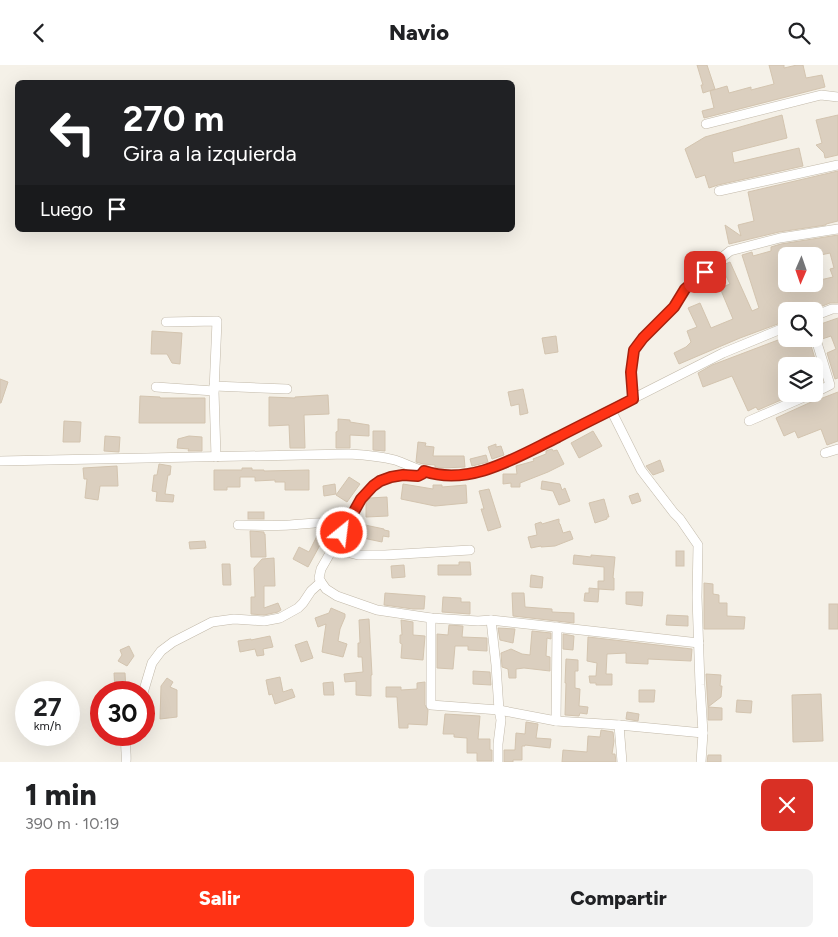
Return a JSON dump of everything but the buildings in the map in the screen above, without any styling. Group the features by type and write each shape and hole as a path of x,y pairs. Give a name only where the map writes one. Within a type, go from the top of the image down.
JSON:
{"street":[{"path":"706,124 821,95 838,97"},
{"path":"719,191 838,165"},
{"path":"633,399 631,372 634,350 643,338 674,307 685,289 715,263 730,251 780,239 838,229"},
{"path":"823,312 838,309"},
{"path":"166,322 217,321 214,389 216,457"},
{"path":"0,461 349,454 370,455 393,460 431,473 452,475 472,473 504,464 723,353 778,330"},
{"path":"819,347 832,385 838,382"},
{"path":"823,362 830,385 823,388"},
{"path":"156,387 287,389"},
{"path":"749,421 792,402"},
{"path":"611,410 641,470 698,545 697,597 703,733 701,762"},
{"path":"825,453 838,449"},
{"path":"424,471 418,476 403,475 380,481 361,499 320,573 321,582 326,589 337,596 377,610 431,618 491,620 699,643"},
{"path":"238,525 338,523 346,526"},
{"path":"335,545 346,552 358,555 470,550"},
{"path":"147,681 152,663 161,651 173,642 212,622 234,619 264,621 286,615 303,603 311,591 321,582"},
{"path":"431,618 431,705 499,710 556,721 703,733"},
{"path":"491,620 501,720 498,762"},
{"path":"556,721 557,627"},
{"path":"619,725 622,762"},
{"path":"126,746 126,762"}],"route":[{"path":"342,533 366,492 380,481 397,475 416,477 424,471 452,475 472,473 504,464 633,399 631,372 634,350 643,338 674,307 685,289 705,272"}]}
